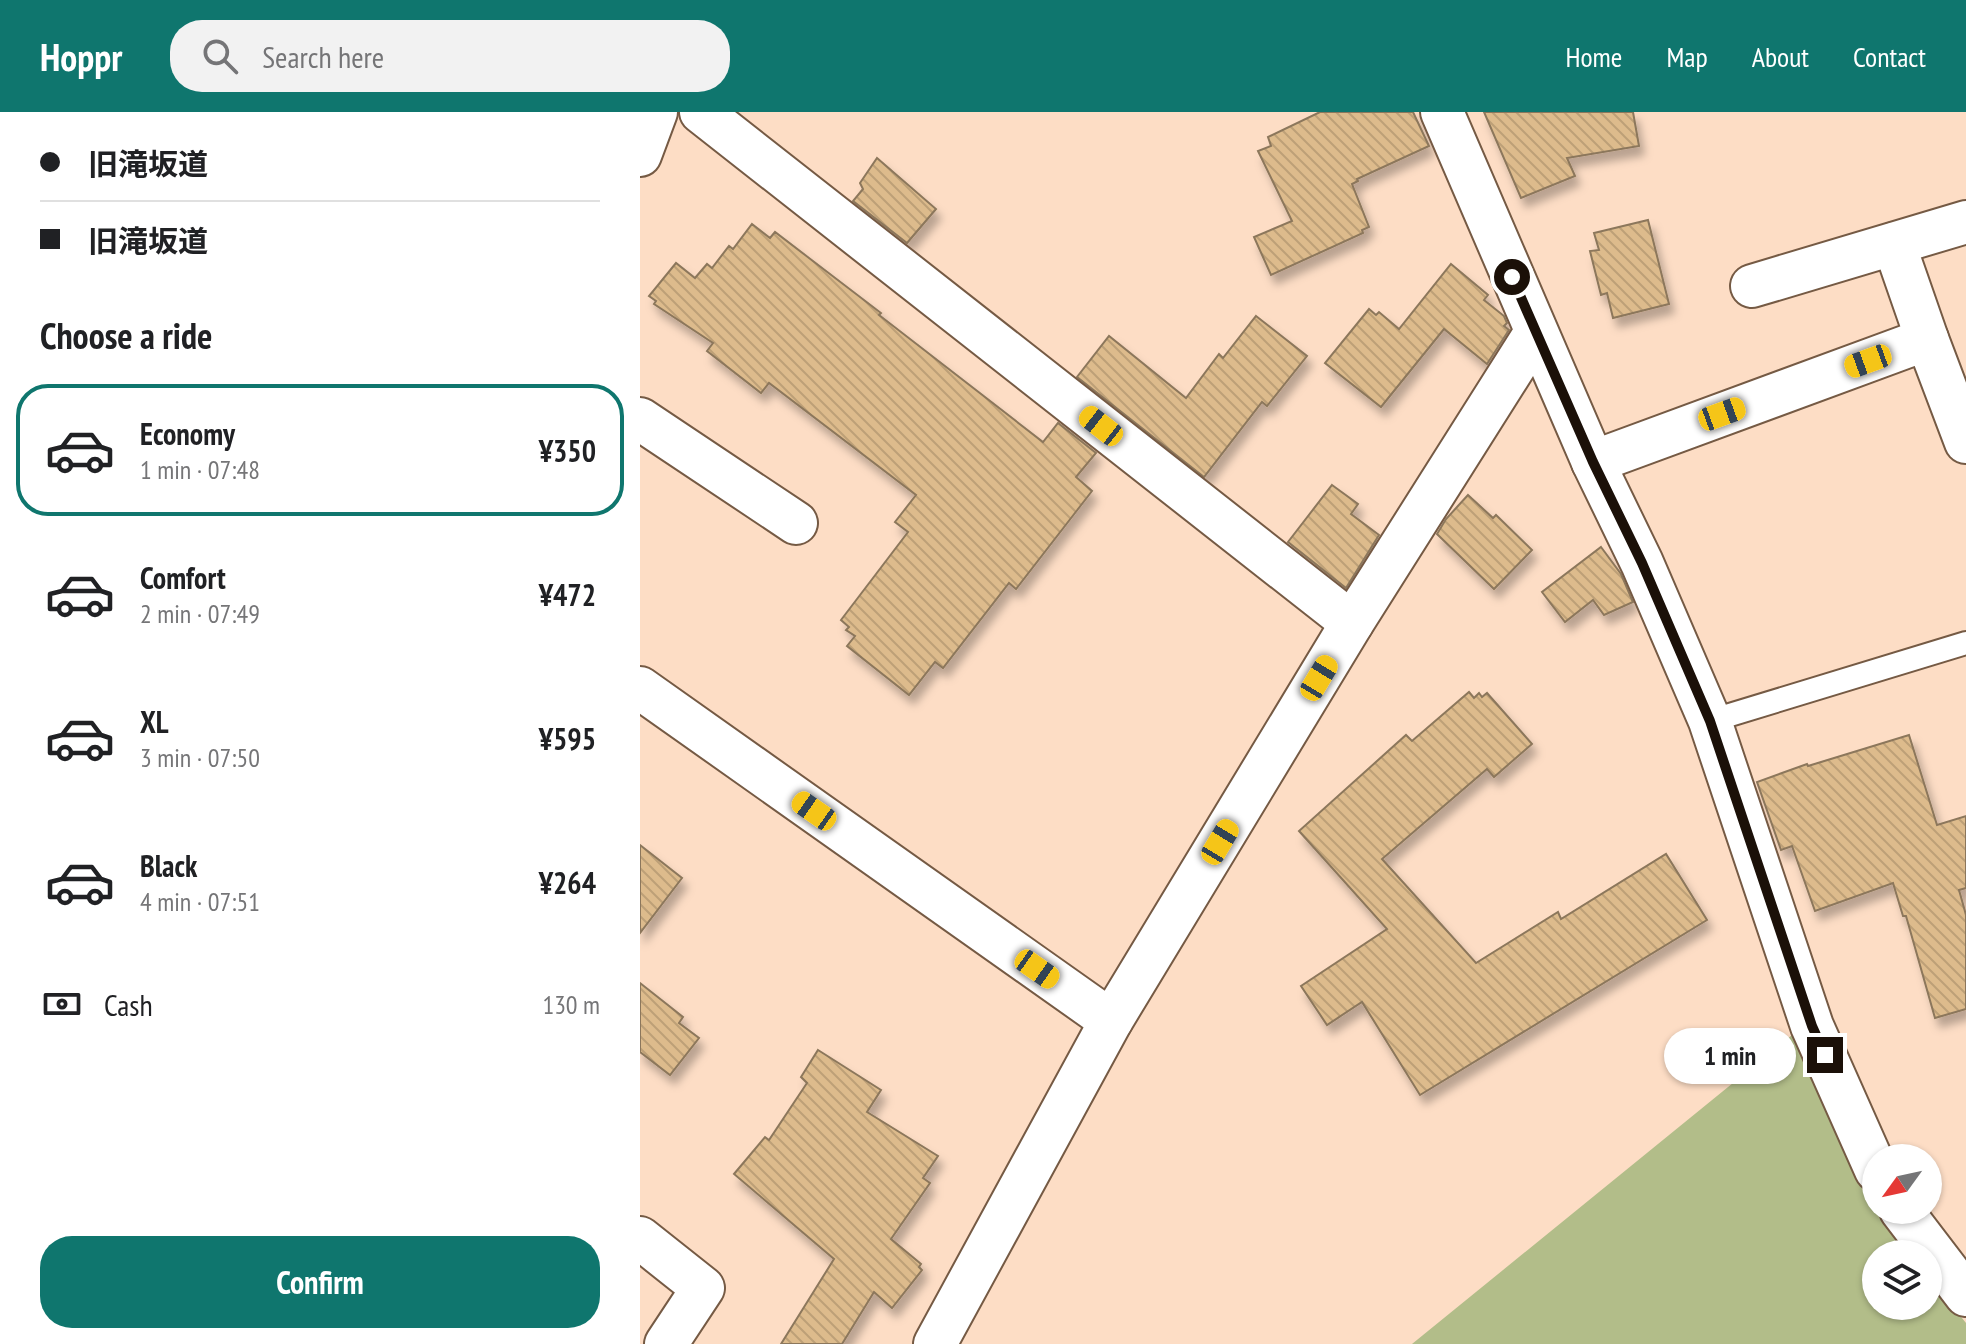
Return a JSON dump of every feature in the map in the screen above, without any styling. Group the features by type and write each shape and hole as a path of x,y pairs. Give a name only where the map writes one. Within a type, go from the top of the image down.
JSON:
{"street":[{"path":"701,112 1352,623"},
{"path":"1442,112 1593,462 1642,563 1710,721 1812,1026 1864,1144"},
{"path":"1752,286 1966,222"},
{"path":"1894,244 1966,442"},
{"path":"935,1344 1111,1021 1352,623 1536,332"},
{"path":"1593,462 1927,339"},
{"path":"640,419 796,523"},
{"path":"640,688 1111,1021"},
{"path":"1912,1224 1966,1295"},
{"path":"640,1238 703,1288 666,1344"}],"lane":[{"path":"1710,721 1966,643"}],"green space":[{"path":"1797,1031 1862,1188 1862,1224 1886,1224 1899,1240 1862,1240 1862,1320 1942,1320 1942,1293 1966,1323 1966,1344 1412,1344"}],"building":[{"path":"1320,112 1413,112 1429,146 1352,184 1369,227 1362,230 1363,233 1271,275 1254,237 1292,221 1258,151 1271,146 1268,137"},
{"path":"1484,112 1633,112 1639,146 1567,158 1575,176 1521,198"},
{"path":"877,158 936,209 907,243 853,201 863,189 860,183"},
{"path":"1648,220 1669,304 1613,318 1607,293 1601,295 1590,251 1599,250 1594,233"},
{"path":"752,224 770,238 775,232 1043,442 1058,423 1096,453 1076,477 1092,491 1016,589 1009,583 943,668 935,662 909,695 847,646 855,636 846,630 849,627 841,620 908,532 895,522 916,495 769,383 761,393 707,351 713,343 654,304 656,301 649,296 676,263 695,278 707,264 712,268 729,246 733,249"},
{"path":"1451,264 1488,295 1484,300 1504,316 1507,323 1504,326 1509,330 1487,364 1444,329 1381,407 1325,363 1369,309 1376,315 1379,312 1399,329"},
{"path":"1256,316 1307,356 1267,406 1262,402 1204,477 1077,377 1109,336 1186,398 1219,354 1223,358"},
{"path":"1332,485 1358,504 1351,514 1379,535 1346,588 1288,542"},
{"path":"1468,495 1493,518 1496,515 1532,550 1494,589 1437,534"},
{"path":"1601,547 1621,574 1633,602 1604,615 1593,600 1565,622 1542,592"},
{"path":"1469,692 1474,698 1479,693 1482,697 1487,693 1532,744 1494,777 1487,769 1382,859 1476,963 1558,912 1561,919 1666,854 1707,920 1420,1095 1362,1002 1327,1025 1301,986 1387,929 1299,831 1406,735 1412,741"},
{"path":"1909,735 1937,825 1966,816 1966,888 1959,890 1966,915 1966,1009 1935,1018 1906,916 1903,916 1893,883 1815,911 1792,846 1781,850 1757,782 1807,764"},
{"path":"640,845 682,878 640,933"},
{"path":"640,983 683,1017 679,1023 699,1038 670,1075 640,1052"},
{"path":"818,1050 881,1090 867,1112 938,1156 923,1178 930,1183 891,1239 921,1264 919,1267 922,1270 892,1308 874,1292 842,1344 781,1344 834,1259 734,1174 765,1137 769,1140 807,1083 801,1077"}],"route":[{"path":"1512,277 1710,721 1812,1026 1825,1055"}]}
